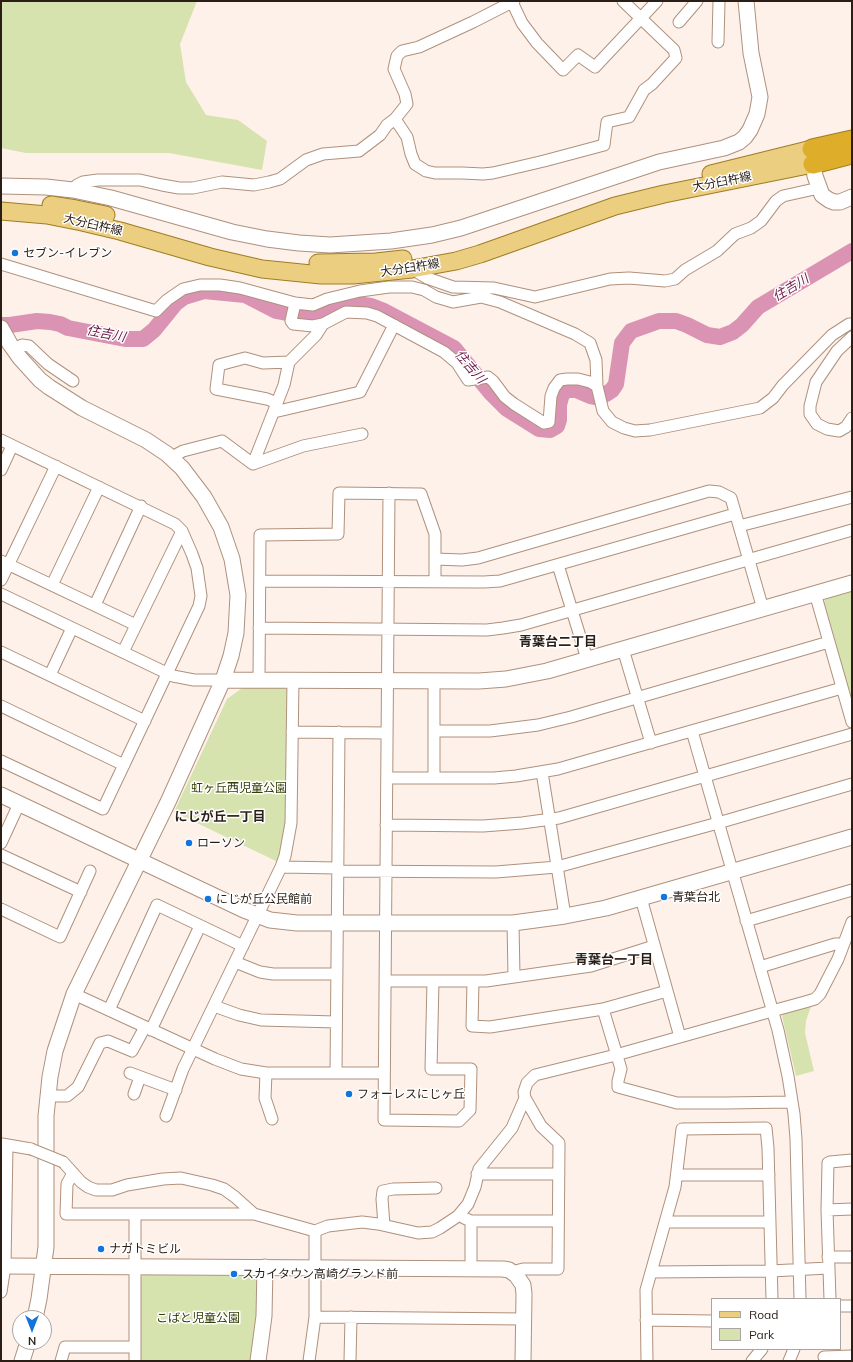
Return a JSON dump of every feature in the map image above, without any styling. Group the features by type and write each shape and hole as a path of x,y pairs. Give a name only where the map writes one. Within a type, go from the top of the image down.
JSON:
{"highway":[{"path":"812,157 852,140"},
{"path":"812,157 852,154"}],"main road":[{"name":"大分臼杵線","path":"1,211 47,215 82,222 120,231 210,257 262,269 321,275 353,275 410,264 610,199 683,178 812,157"},
{"name":"大分臼杵線","path":"1,201 46,204 76,209 120,219 215,247 262,258 299,263 376,262 410,264"}],"street":[{"path":"395,119 407,137 415,164 426,171 435,173 493,173 544,162 604,145 607,122 629,117 644,90 652,84 676,58 674,50 623,1"},
{"path":"73,190 77,185 83,182 98,180 140,180 179,188 193,188 222,182 254,185 280,179 306,160 323,154 359,151 380,135 387,125 395,119 407,104 405,94 394,69 398,56 402,51 419,47 513,2 522,23 537,43 562,70 578,55 595,67 657,1"},
{"path":"679,22 697,1"},
{"path":"718,1 718,42"},
{"path":"1,186 23,186 73,190 110,198 232,232 267,239 299,243 330,245 376,242 432,235 461,228 660,162 724,148 739,142 750,130 757,114 760,97 751,53 746,1"},
{"path":"812,157 819,188 825,197 831,201 840,202 852,197"},
{"path":"410,264 427,278 454,287 494,288 535,297 610,279 629,278 664,281 674,279 685,270 717,251 735,234 751,228 765,216 776,201 783,196 819,188"},
{"path":"1,264 156,311 167,300 183,290 200,285 220,284 240,288 294,306 312,305 327,299 360,290 389,287 412,287 424,290 436,297 454,302 481,298 500,302 575,334 590,343 596,360 597,388 604,411 612,422 624,428 635,431 650,430 760,408 773,398 783,385 832,335 849,324 852,324"},
{"path":"294,306 291,321 293,324 313,326 323,324 346,312 367,313 377,316 444,352 457,363 468,380 488,378 493,381 505,397 544,423 549,422 551,396 554,388 560,380 578,379 590,382 597,388"},
{"path":"253,464 284,385 289,362 316,336 323,324"},
{"path":"276,407 360,392 394,325"},
{"path":"3,332 13,349 40,380 82,408 133,432 150,443 170,458 190,478 210,506 221,527 232,559 237,583 237,619 231,656 223,680 168,802 74,994 55,1051 48,1096 46,1247 37,1310"},
{"path":"852,337 837,351 816,382 810,406 810,414 817,424 827,429 839,431 846,427 852,418"},
{"path":"13,349 22,345 29,346 48,364 73,381"},
{"path":"276,407 267,399 216,389 219,365 245,358 263,362 289,362"},
{"path":"253,464 303,446 362,434"},
{"path":"1,440 141,506 175,524 182,531 197,568 201,602 103,809 2,766"},
{"path":"170,458 183,451 222,441 253,464"},
{"path":"1,470 12,446"},
{"path":"1,580 5,563 56,466"},
{"path":"52,585 99,487"},
{"path":"435,559 462,560 478,558 510,550 709,491 719,492 731,498 763,608"},
{"path":"259,680 260,535 338,534 338,493 421,494 435,534 435,582"},
{"path":"389,493 384,1120 459,1121 470,1110 471,1069 431,1069 433,980"},
{"path":"739,526 852,497"},
{"path":"94,605 141,506"},
{"path":"260,581 500,581 735,514"},
{"path":"259,628 487,630 521,625 852,530"},
{"path":"124,652 182,531"},
{"path":"5,563 136,625"},
{"path":"558,565 586,659"},
{"path":"1,594 168,673 185,679 479,681 506,679 534,674 852,583"},
{"path":"815,593 852,722"},
{"path":"50,675 72,628"},
{"path":"434,731 490,731 538,725 571,717 829,642"},
{"path":"623,649 651,743"},
{"path":"1,652 145,720"},
{"path":"166,1116 183,1069 281,868 288,844 291,823 293,680"},
{"path":"434,681 434,778"},
{"path":"387,778 494,778 574,766 842,688"},
{"path":"1,706 124,765"},
{"path":"692,731 784,1056 792,1102 796,1152 800,1298"},
{"path":"292,732 387,733"},
{"path":"336,1074 339,732"},
{"path":"386,825 483,826 550,820 852,734"},
{"path":"542,772 565,916"},
{"path":"281,868 496,872 557,867 718,823 852,784"},
{"path":"1,795 257,916 283,922 513,923 565,916 606,908 852,837"},
{"path":"1,843 19,804"},
{"path":"1,855 81,892"},
{"path":"1,909 60,937 90,871"},
{"path":"746,921 852,890"},
{"path":"641,898 680,1037"},
{"path":"109,1010 157,905 243,946"},
{"path":"73,1173 66,1184 66,1214 254,1214 315,1231 328,1226 354,1222 384,1225 410,1232 432,1232 458,1216 465,1208 475,1187 477,1174 485,1161 512,1128 524,1098 527,1083 535,1076 616,1055 815,998 820,994 838,959 852,922"},
{"path":"513,923 514,976"},
{"path":"48,1096 67,1096 78,1087 100,1043 108,1041 132,1051 148,1028 200,926"},
{"path":"760,967 835,944 843,944"},
{"path":"385,980 486,981 591,966 654,946"},
{"path":"235,962 260,972 273,974 337,974"},
{"path":"473,981 472,1026 490,1027 603,1010 667,991"},
{"path":"74,994 193,1049 241,1069 266,1074 384,1074"},
{"path":"214,1006 238,1015 261,1020 336,1022"},
{"path":"603,1010 621,1069 618,1087 677,1103 792,1102"},
{"path":"266,1074 265,1098 272,1119"},
{"path":"134,1094 136,1075 176,1090"},
{"path":"512,1272 523,1269 558,1269 559,1143 541,1126 524,1098"},
{"path":"647,1361 646,1290 678,1175 682,1129 766,1128 769,1175 772,1298"},
{"path":"1,1292 3,1266 4,1144 31,1149 63,1162 81,1182 96,1190 112,1190 127,1185 172,1178 212,1185 230,1193 254,1214"},
{"path":"830,1298 827,1210 828,1163 852,1160"},
{"path":"477,1174 559,1174"},
{"path":"678,1175 769,1175"},
{"path":"384,1225 382,1199 383,1191 393,1189 436,1188"},
{"path":"827,1210 852,1209"},
{"path":"135,1361 136,1214"},
{"path":"458,1216 471,1221 558,1221"},
{"path":"471,1221 471,1268"},
{"path":"666,1222 769,1222"},
{"path":"309,1361 315,1317 315,1231"},
{"path":"652,1272 799,1270 852,1257"},
{"path":"3,1266 503,1268 512,1272 523,1285 523,1361"},
{"path":"258,1361 264,1316 265,1267"},
{"path":"841,1306 852,1306"},
{"path":"315,1317 524,1319"},
{"path":"350,1361 351,1317"},
{"path":"646,1320 711,1321"},
{"path":"61,1361 65,1347 135,1347"},
{"path":"22,1361 25,1350"},
{"path":"752,1361 761,1350"},
{"path":"789,1361 794,1350"},
{"path":"824,1356 852,1356"}],"green space":[{"path":"1,1 197,1 180,44 186,82 206,115 238,120 267,141 262,170 169,153 26,153 1,148"},
{"path":"852,591 852,707 823,603 826,598"},
{"name":"虹ヶ丘西児童公園","path":"242,688 285,688 289,691 288,822 278,862 174,812 227,699"},
{"path":"812,1003 806,1021 805,1033 814,1071 796,1076 782,1016 785,1011"},
{"name":"こばと児童公園","path":"143,1275 253,1276 257,1279 256,1319 250,1361 139,1361 139,1279"}],"waterway":[{"name":"住吉川","path":"1,325 37,321 50,322 60,324 68,328 125,339 143,339 154,330 176,303 184,297 204,291 245,295 276,311 303,316 315,317 344,304 371,306 384,311 454,348 490,392 507,409 539,429 550,430 557,426 559,420 559,405 562,394 567,390 576,390 596,397 606,394 612,390 616,384 622,343 631,331 659,321 676,321 707,335 720,337 733,332 742,325 758,307 852,251"}],"place":[{"name":"セブン-イレブン","path":"15,253"},
{"name":"ローソン","path":"189,843"},
{"name":"青葉台北","path":"664,897"},
{"name":"にじが丘公民館前","path":"208,899"},
{"name":"フォーレスにじヶ丘","path":"349,1094"},
{"name":"ナガトミビル","path":"101,1249"},
{"name":"スカイタウン高崎グランド前","path":"234,1274"}],"district":[{"name":"青葉台二丁目","path":"558,642"},
{"name":"にじが丘一丁目","path":"220,817"},
{"name":"青葉台一丁目","path":"614,960"}]}
